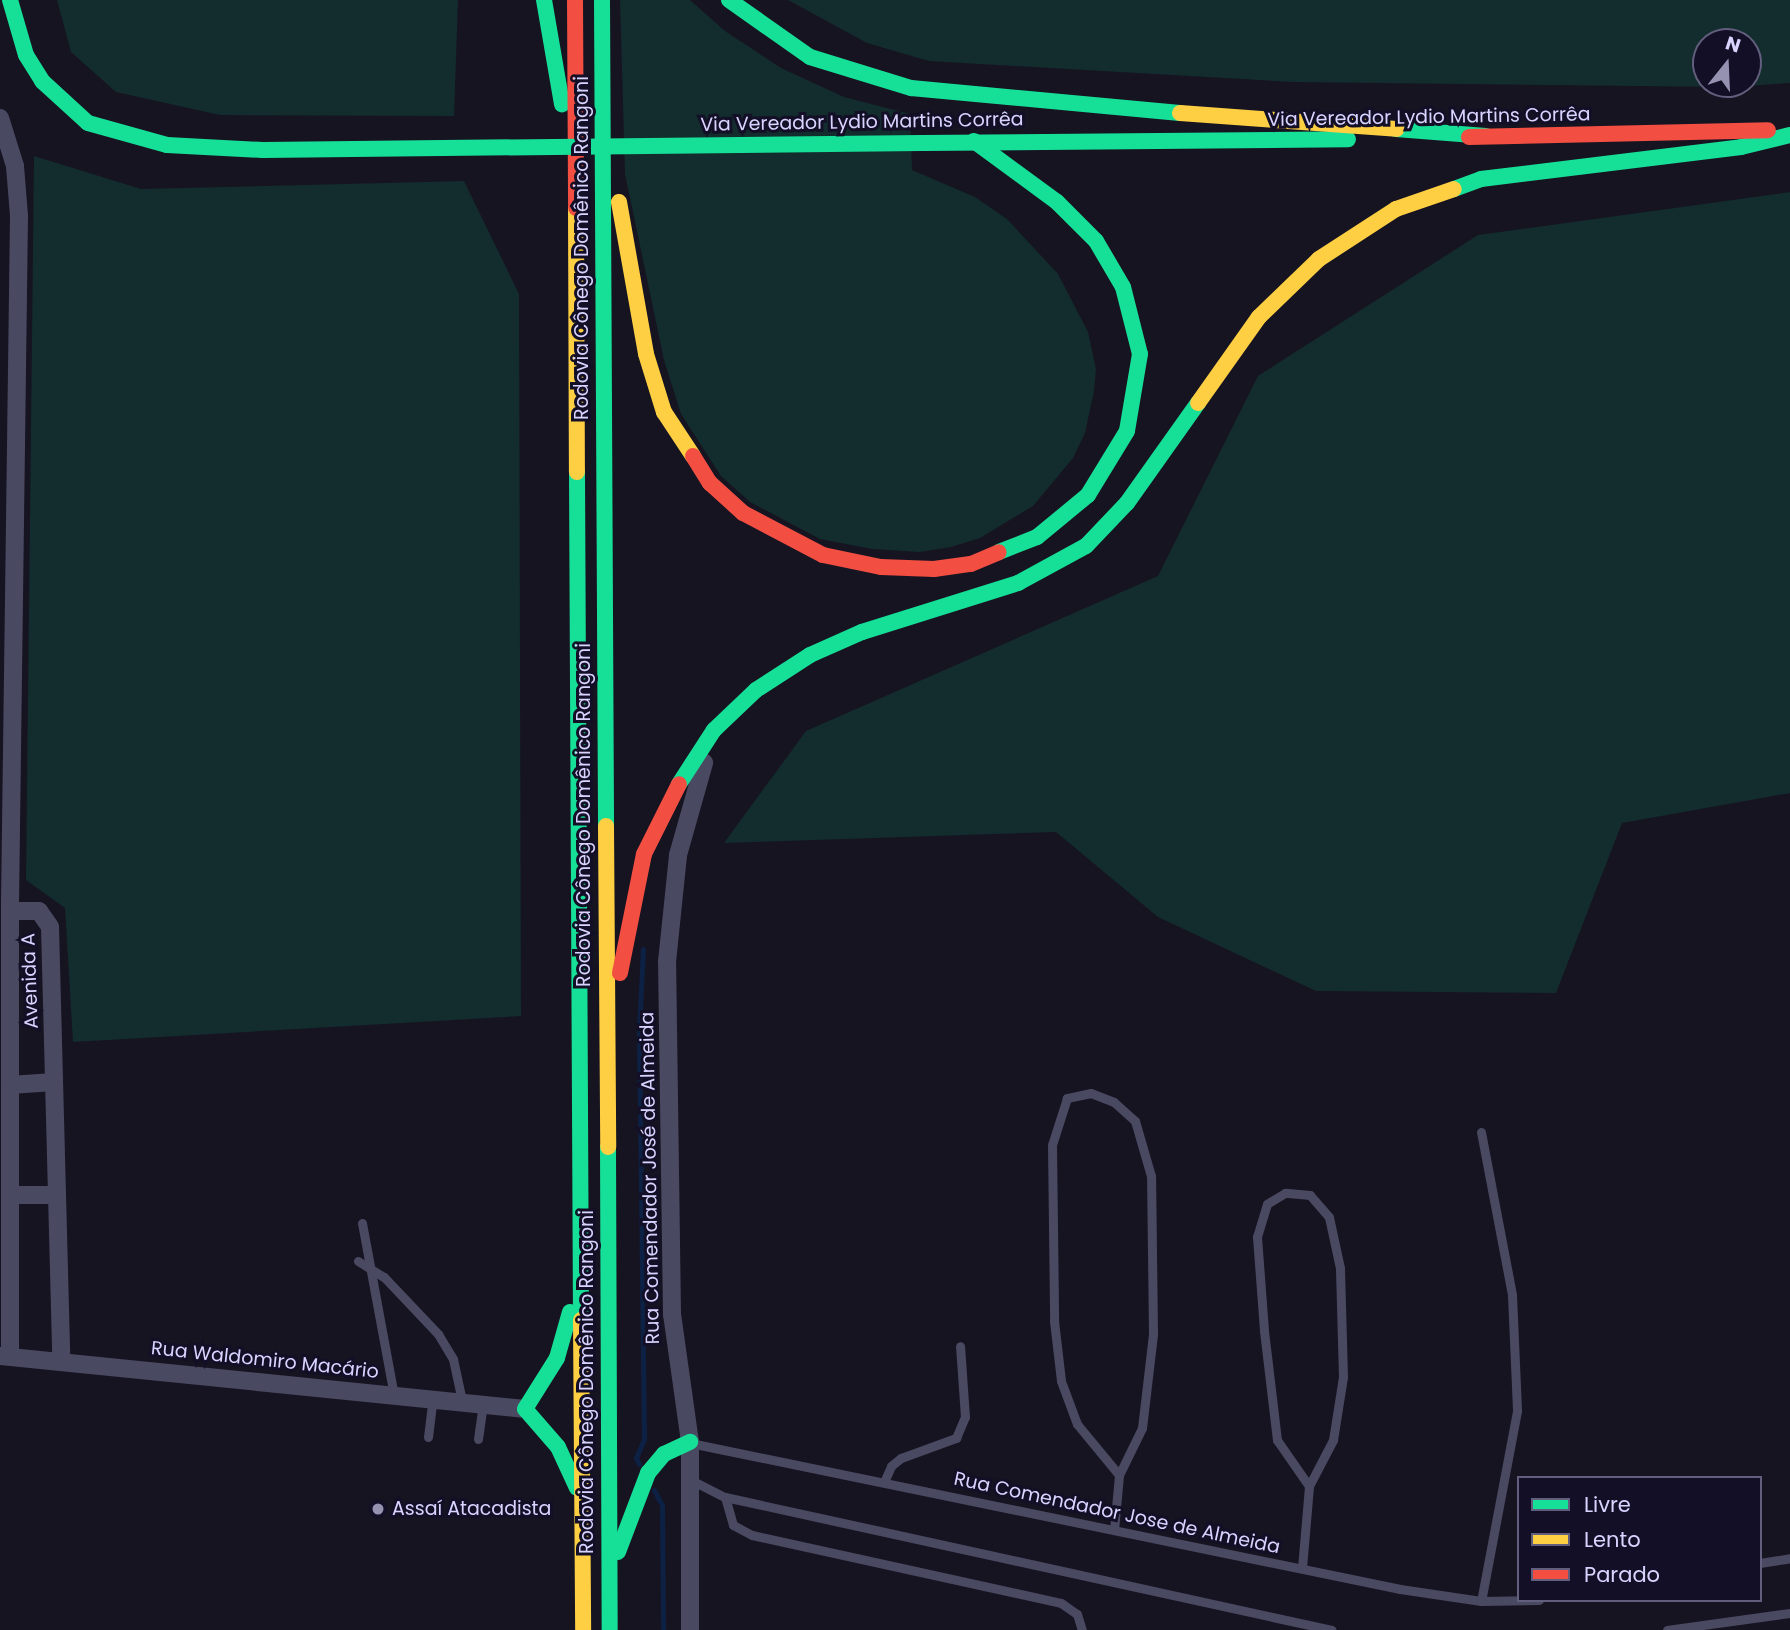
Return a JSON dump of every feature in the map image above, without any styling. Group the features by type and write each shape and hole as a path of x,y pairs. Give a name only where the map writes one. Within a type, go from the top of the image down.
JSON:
{"main road":[{"name":"Via Vereador Lydio Martins Corrêa","path":"9,0 26,55 42,81 88,123 167,145 263,150 922,144 974,141 1486,136 1790,129"},
{"path":"544,0 562,104 576,126"},
{"name":"Rodovia Cônego Domênico Rangoni","path":"575,0 583,1630"},
{"name":"Rodovia Cônego Domênico Rangoni","path":"601,0 610,1630"},
{"path":"729,0 810,57 911,88 1052,104 1486,136"},
{"path":"603,104 646,354 664,412 683,448 710,483 766,527 823,555 881,567 934,569 971,564 1037,537 1065,516 1103,476 1133,408 1140,354 1137,332 1113,266 1066,210 974,141"},
{"path":"605,1049 644,853 665,806 714,730 755,690 810,655 862,632 1018,583 1086,546 1127,503 1218,369 1287,285 1357,232 1396,209 1441,191 1522,171 1741,147 1790,135"},
{"path":"580,1271 557,1358 525,1409 558,1447 582,1499"},
{"path":"609,1580 640,1486 664,1454 690,1443"}],"street":[{"path":"0,118 15,166 19,216 7,442 6,904"},
{"name":"Rua Comendador José de Almeida","path":"690,1630 690,1443 671,1314 667,962 678,855 714,730"},
{"name":"Avenida A","path":"5,1356 10,1195 6,904 39,911 50,927 61,1360"},
{"path":"10,1085 54,1083"},
{"path":"10,1195 57,1195"},
{"name":"Rua Waldomiro Macário","path":"5,1356 525,1409"}],"lane":[{"path":"1114,1530 1119,1475 1142,1428 1153,1334 1152,1176 1135,1121 1115,1102 1091,1093 1067,1098 1052,1145 1054,1321 1061,1381 1077,1424 1119,1475"},
{"path":"1481,1132 1512,1294 1517,1410 1481,1601"},
{"path":"1302,1568 1309,1486 1332,1440 1343,1377 1340,1268 1329,1217 1310,1195 1285,1193 1267,1204 1257,1237 1264,1331 1278,1440 1309,1486"},
{"path":"362,1223 368,1267 394,1395"},
{"path":"358,1261 384,1278 438,1334 453,1359 462,1401"},
{"path":"884,1482 891,1466 901,1458 956,1438 965,1417 960,1346"},
{"path":"428,1437 433,1398"},
{"path":"478,1439 483,1404"},
{"name":"Rua Comendador Jose de Almeida","path":"690,1443 1302,1568 1481,1601 1517,1600"},
{"path":"689,1479 725,1497 1332,1630"},
{"path":"725,1497 733,1525 752,1535 1061,1604 1077,1614 1082,1630"},
{"path":"1762,1563 1790,1558"},
{"path":"1667,1630 1790,1613"}],"green space":[{"path":"57,0 458,0 454,116 220,115 116,92 71,52"},
{"path":"620,0 690,0 725,31 781,68 844,97 910,114 912,170 975,197 1007,219 1058,274 1088,332 1096,369 1094,391 1085,433 1073,458 1033,506 980,538 951,547 920,552 872,549 820,539 750,502 721,476 681,414 664,360 625,174"},
{"path":"788,0 1790,0 1790,83 1762,85 1762,28 1692,28 1692,87 1292,82 929,61 867,43"},
{"path":"34,156 141,189 464,181 519,294 521,1016 73,1042 65,908 26,880"},
{"path":"1790,192 1790,793 1622,823 1556,993 1316,991 1158,917 1056,832 724,843 806,731 1158,576 1258,376 1478,235"}],"waterway":[{"path":"639,1464 636,1458 644,1439 639,1030 643,949"},
{"path":"654,1490 662,1505 663,1630"}],"traffic: fast":[{"path":"10,0 26,55 42,81 88,123 167,145 263,150"},
{"path":"544,0 562,104"},
{"path":"602,0 606,826"},
{"path":"729,0 810,57 911,88 1180,113"},
{"path":"1396,129 1486,136"},
{"path":"1454,189 1481,179 1741,147 1790,135"},
{"path":"922,143 1348,139"},
{"path":"974,141 1057,202 1096,241 1123,287 1140,354 1127,431 1088,495 1037,537 999,552"},
{"path":"263,150 922,143"},
{"path":"679,784 714,730 756,690 810,655 862,632 1018,583 1086,546 1127,503 1198,403"},
{"path":"577,472 581,1320"},
{"path":"608,1147 610,1630"},
{"path":"570,1312 557,1358 525,1409 558,1447 577,1488"},
{"path":"618,1552 648,1473 664,1454 690,1442"}],"traffic: slow":[{"path":"1180,113 1396,129"},
{"path":"1198,403 1259,317 1319,259 1396,209 1454,189"},
{"path":"619,202 646,354 664,412 693,456"},
{"path":"576,208 577,472"},
{"path":"606,826 608,1147"},
{"path":"581,1320 583,1630"}],"traffic: jam":[{"path":"575,0 576,208"},
{"path":"1469,137 1768,130"},
{"path":"693,456 710,483 743,513 823,555 881,567 934,569 971,564 999,552"},
{"path":"620,973 644,854 679,784"}],"place":[{"name":"Assaí Atacadista","path":"378,1509"}]}
